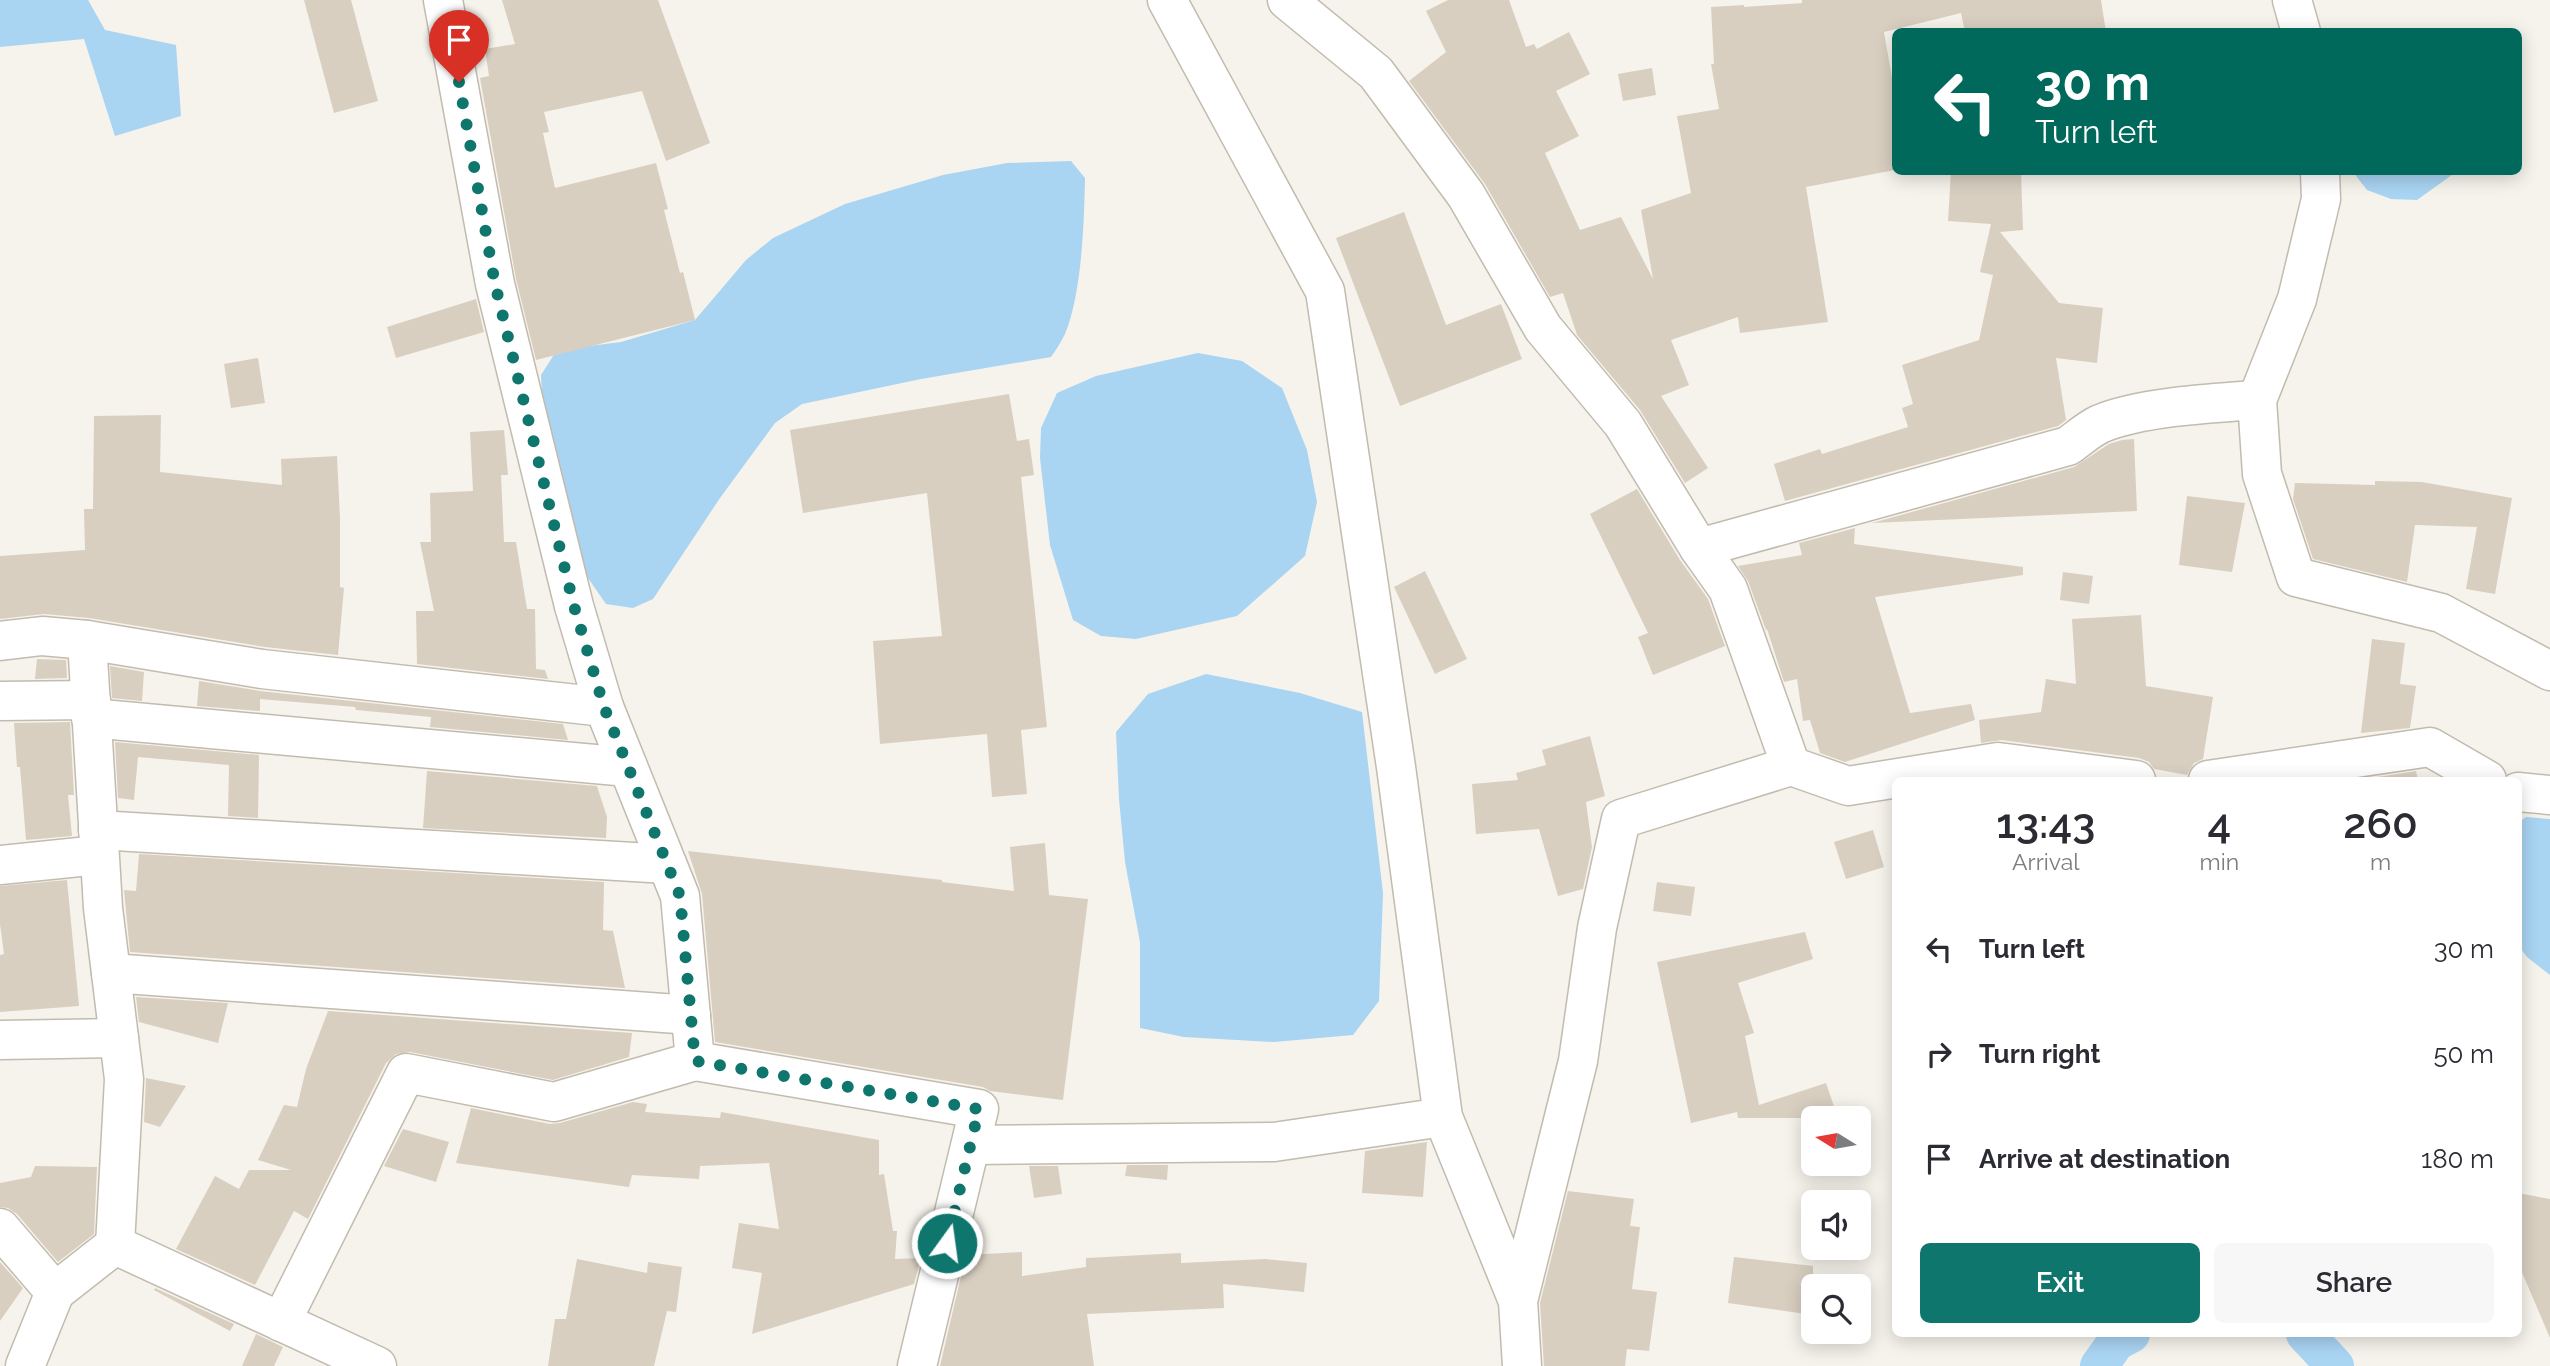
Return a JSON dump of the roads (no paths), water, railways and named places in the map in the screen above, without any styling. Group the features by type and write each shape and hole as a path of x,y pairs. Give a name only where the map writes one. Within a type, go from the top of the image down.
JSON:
{"street":[{"path":"1167,0 1325,291 1396,767 1443,1117 1518,1301"},
{"path":"1287,0 1376,73 1466,195 1543,328 1623,424 1699,548 1728,589 1791,766"},
{"path":"2292,0 2300,28"},
{"path":"453,2 495,284 574,606 604,707 680,896 695,1061"},
{"path":"2320,175 2321,199 2297,299 2257,400 2262,474 2296,577 2441,613 2550,671"},
{"path":"1699,548 2068,446 2099,425 2130,415 2199,404 2257,400"},
{"path":"0,641 42,636 87,640 262,669 604,707"},
{"path":"24,1366 55,1292 115,1245 124,1079 103,908 87,640"},
{"path":"0,701 628,767"},
{"path":"2228,777 2430,747 2482,777"},
{"path":"1904,777 1998,762 2113,777"},
{"path":"1522,1366 1518,1301 1578,1061 1597,928 1621,819 1791,766 1848,786 1892,779"},
{"path":"2522,792 2550,795"},
{"path":"0,865 99,843 667,864"},
{"path":"111,974 691,1015"},
{"path":"0,1040 119,1038"},
{"path":"281,1322 406,1073 554,1102 695,1061 979,1109 917,1366"},
{"path":"971,1144 1274,1142 1443,1117"},
{"path":"0,1228 55,1292"},
{"path":"115,1245 377,1366"}],"water":[{"path":"0,0 88,0 105,30 176,45 181,116 115,136 84,39 0,47"},
{"path":"1071,161 1085,178 1081,258 1071,317 1065,334 1051,357 921,379 802,404 775,423 720,498 653,599 633,608 606,604 588,578 565,525 543,416 541,375 557,350 621,342 695,320 746,260 773,238 845,204 943,175 1007,163"},
{"path":"2355,175 2452,175 2417,200 2391,199 2367,190"},
{"path":"1198,353 1242,361 1282,388 1307,450 1317,502 1305,556 1237,616 1136,639 1101,636 1073,620 1050,545 1040,458 1041,428 1057,393 1096,376"},
{"path":"1206,674 1300,693 1362,712 1383,893 1379,1001 1353,1035 1274,1042 1184,1037 1140,1028 1140,942 1125,862 1116,732 1148,694"},
{"path":"2526,817 2550,819 2550,975 2522,950 2522,820"}],"waterway":[{"path":"2099,1366 2116,1342 2125,1337"},
{"path":"2308,1337 2335,1366"}]}
